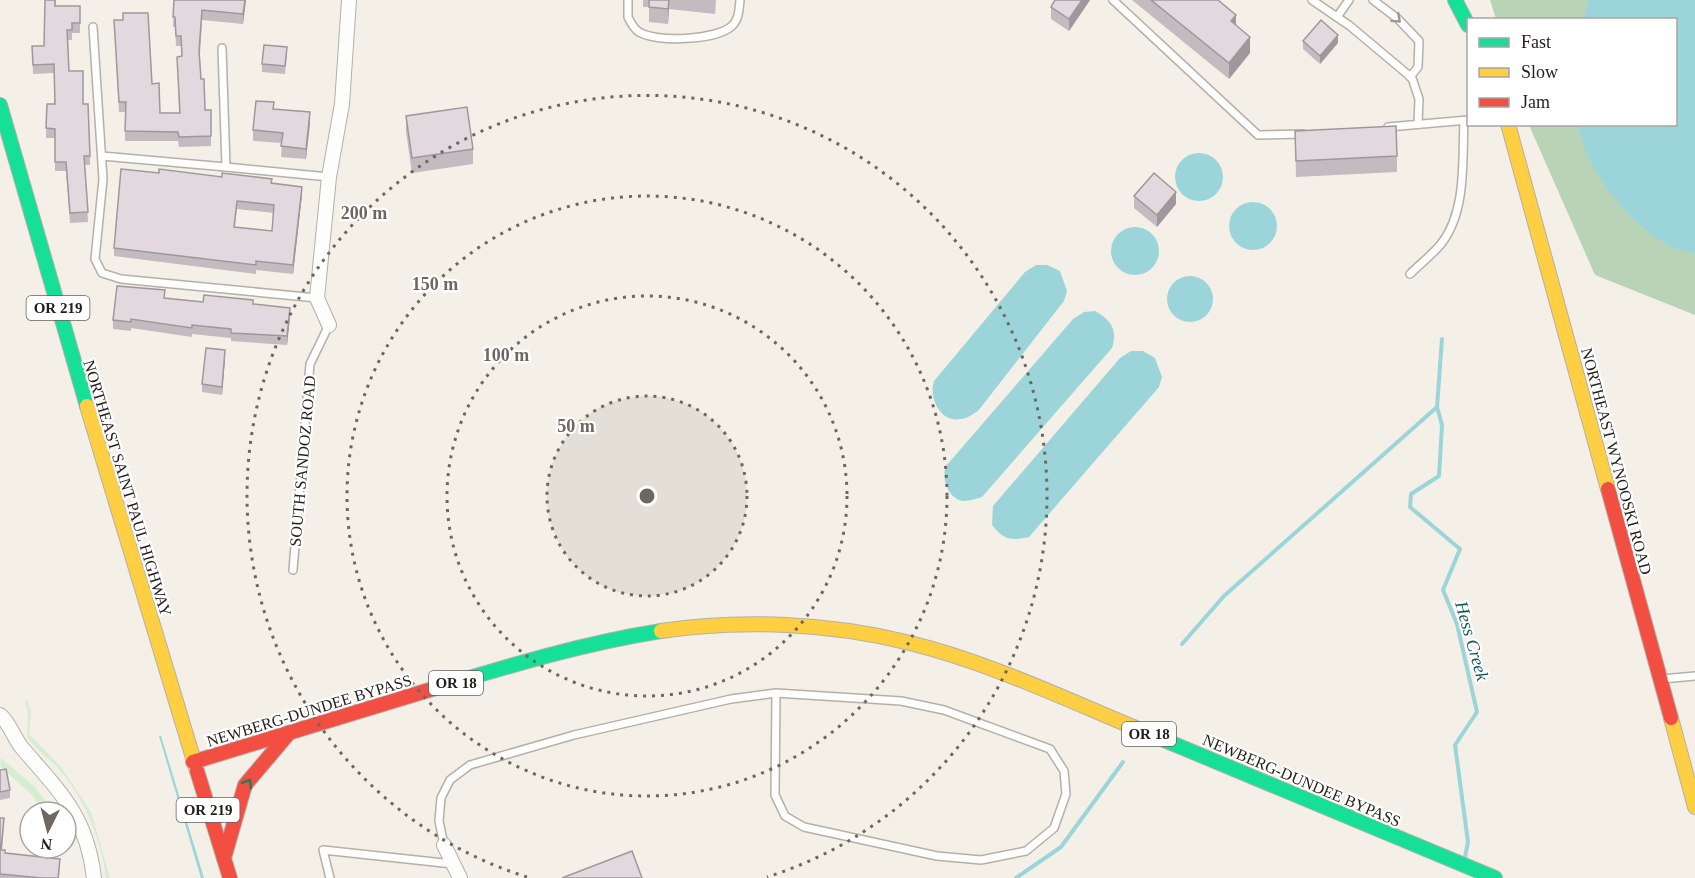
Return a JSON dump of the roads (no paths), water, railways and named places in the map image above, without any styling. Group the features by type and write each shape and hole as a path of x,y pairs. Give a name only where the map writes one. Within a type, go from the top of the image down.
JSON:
{"main road":[{"path":"1455,0 1467,23"},
{"name":"NORTHEAST SAINT PAUL HIGHWAY","path":"0,105 193,762 230,878"},
{"name":"NORTHEAST WYNOOSKI ROAD","path":"1509,126 1695,807"},
{"name":"NEWBERG-DUNDEE BYPASS","path":"193,762 539,657 623,636 682,627 799,625 855,632 911,643 965,660 1071,701 1495,878"},
{"path":"224,858 245,785 289,733"}],"street":[{"path":"316,298 329,177 342,104 349,0"},
{"name":"SOUTH SANDOZ ROAD","path":"316,298 329,325"},
{"path":"0,715 22,748 73,808 86,840 94,878"},
{"path":"444,844 460,878"}],"lane":[{"path":"628,0 628,17 641,33 656,38 682,39 724,31 734,25 739,16 740,0"},
{"path":"1113,0 1258,135 1310,133"},
{"path":"1312,0 1337,17 1410,77 1419,99 1418,124"},
{"path":"1337,17 1349,0"},
{"path":"1373,0 1398,19 1419,41 1418,67 1410,77"},
{"path":"93,27 103,179 95,259 102,273 121,279 316,298"},
{"path":"222,48 226,167"},
{"path":"1382,127 1466,120 1460,197 1456,216 1441,244 1410,274"},
{"path":"102,156 329,177"},
{"name":"SOUTH SANDOZ ROAD","path":"293,570 310,364 329,325"},
{"path":"1660,679 1695,676"},
{"path":"444,844 439,821 441,798 450,780 470,765 586,733 730,699 776,693 901,701 944,710 1050,749 1064,771 1066,794 1054,828 1026,851 981,860 937,856 804,827 785,816 775,795 776,693"},
{"path":"330,878 323,850 453,864"}],"water":[{"path":"1588,0 1695,0 1695,253 1668,245 1639,224 1625,209 1611,193 1589,159 1579,126 1677,126 1677,18 1585,18"},
{"path":"1194,153 1204,153 1216,160 1223,172 1223,182 1216,194 1204,201 1194,201 1179,190 1175,182 1175,172 1186,157"},
{"path":"1248,202 1258,202 1270,209 1277,221 1277,231 1270,243 1258,250 1248,250 1233,239 1229,231 1229,221 1240,206"},
{"path":"1130,227 1140,227 1152,234 1159,246 1159,256 1152,268 1140,275 1130,275 1115,264 1111,256 1111,246 1122,231"},
{"path":"1036,265 1047,265 1060,271 1067,291 1064,301 978,411 957,419 944,415 935,403 934,381 1025,272"},
{"path":"1195,276 1207,282 1212,290 1212,308 1207,316 1199,321 1185,322 1177,319 1170,312 1167,294 1170,286 1177,279"},
{"path":"1095,311 1112,326 1114,342 1112,348 982,497 963,501 953,496 945,482 946,466 1073,319 1084,312"},
{"path":"1131,351 1143,351 1155,358 1162,377 1159,387 1029,537 1012,539 1000,534 992,525 993,506 1120,358"},
{"path":"159,736 161,736 204,878 201,878"}],"waterway":[{"name":"Hess Creek","path":"1442,339 1437,407 1442,425 1439,476 1411,494 1410,507 1460,549 1443,590 1457,624 1477,712 1455,745 1468,842 1465,857"},
{"path":"1182,644 1224,596 1437,407"},
{"path":"1016,878 1061,847 1123,762"}]}
